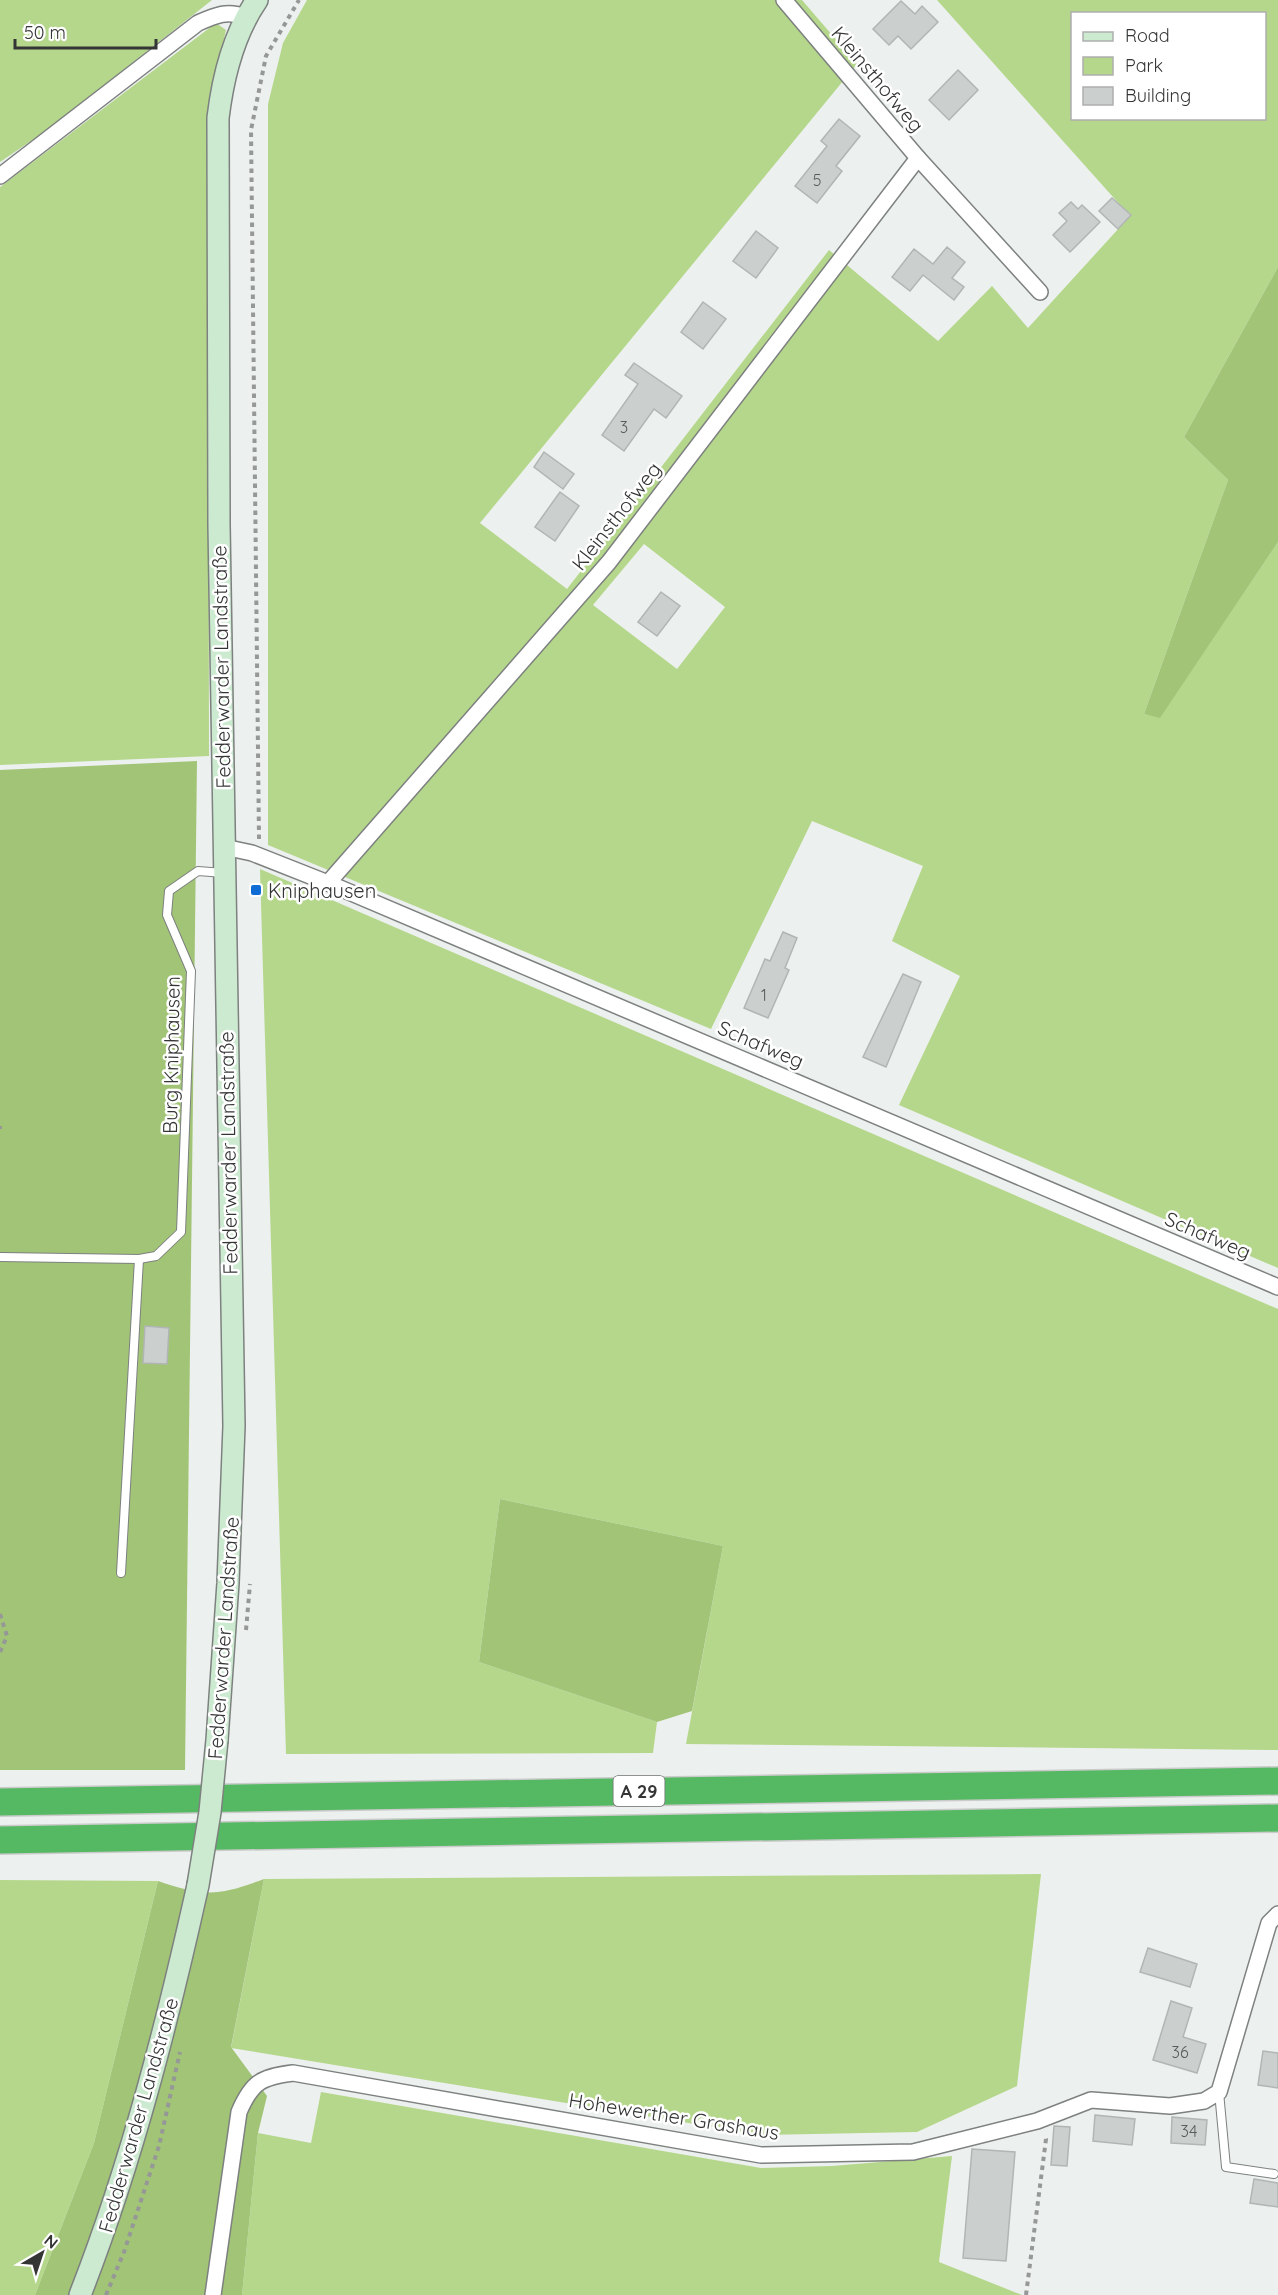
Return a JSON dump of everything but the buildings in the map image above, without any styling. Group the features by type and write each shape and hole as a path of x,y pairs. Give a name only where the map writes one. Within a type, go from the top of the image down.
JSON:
{"highway":[{"name":"A 29","path":"0,1802 1278,1781"},
{"name":"A 29","path":"0,1840 1278,1818"}],"street":[{"name":"Kleinsthofweg","path":"784,0 918,158 1040,292"},
{"path":"0,176 198,23 218,14 252,8"},
{"name":"Fedderwarder Landstraße","path":"80,2295 136,2136 170,2011 198,1885 217,1740 228,1583 234,1426 219,525 218,118 221,90 231,53 252,8"},
{"name":"Kleinsthofweg","path":"328,883 609,562 918,158"},
{"name":"Schafweg","path":"224,847 252,853 328,883 1278,1287"},
{"path":"1219,2092 1269,1923 1278,1914"},
{"name":"Hohewerther Grashaus","path":"213,2295 239,2112 248,2091 267,2076 294,2073 761,2155 913,2152 1037,2121 1091,2100 1170,2106 1204,2101 1219,2092"}],"lane":[{"name":"Burg Kniphausen","path":"0,1257 139,1259 156,1256 181,1232 191,971 167,915 170,891 198,871 224,873"},
{"path":"121,1573 139,1259"},
{"path":"1219,2092 1226,2168 1274,2174"}],"path":[{"path":"252,853 259,838 251,130 266,56 299,0"},
{"path":"0,1614 6,1636 0,1652"},
{"path":"1026,2295 1046,2139 1037,2121"}],"green space":[{"path":"0,0 212,0 47,130 0,162"},
{"path":"307,0 802,0 857,64 480,523 567,589 829,250 938,341 992,286 1028,328 1130,216 937,0 1278,0 1278,267 1184,437 1228,480 1144,714 1160,717 1278,542 1278,1268 899,1105 960,976 892,941 923,866 812,821 711,1029 268,845 268,104 283,43","holes":["644,544 725,607 677,669 593,605"]},
{"path":"216,23 226,30 215,77 208,129 209,756 0,765 0,187"},
{"path":"1278,267 1278,542 1160,718 1144,714 1228,480 1184,437"},
{"path":"197,761 185,1770 0,1770 0,770"},
{"path":"260,869 1278,1309 1278,1750 686,1744 723,1546 500,1499 479,1662 657,1722 653,1753 286,1754"},
{"path":"500,1499 723,1546 692,1711 657,1722 479,1662"},
{"path":"1041,1874 1017,2086 917,2132 762,2135 231,2048 264,1879"},
{"path":"264,1879 231,2047 267,2096 258,2133 242,2295 35,2295 94,2143 158,1881 188,1890 211,1892 235,1889"},
{"path":"0,1880 158,1881 94,2143 35,2295 0,2295"},
{"path":"321,2092 761,2168 832,2166 952,2156 939,2262 1022,2295 242,2295 258,2133 311,2143"}],"place":[{"name":"Kniphausen","path":"256,890"}]}
